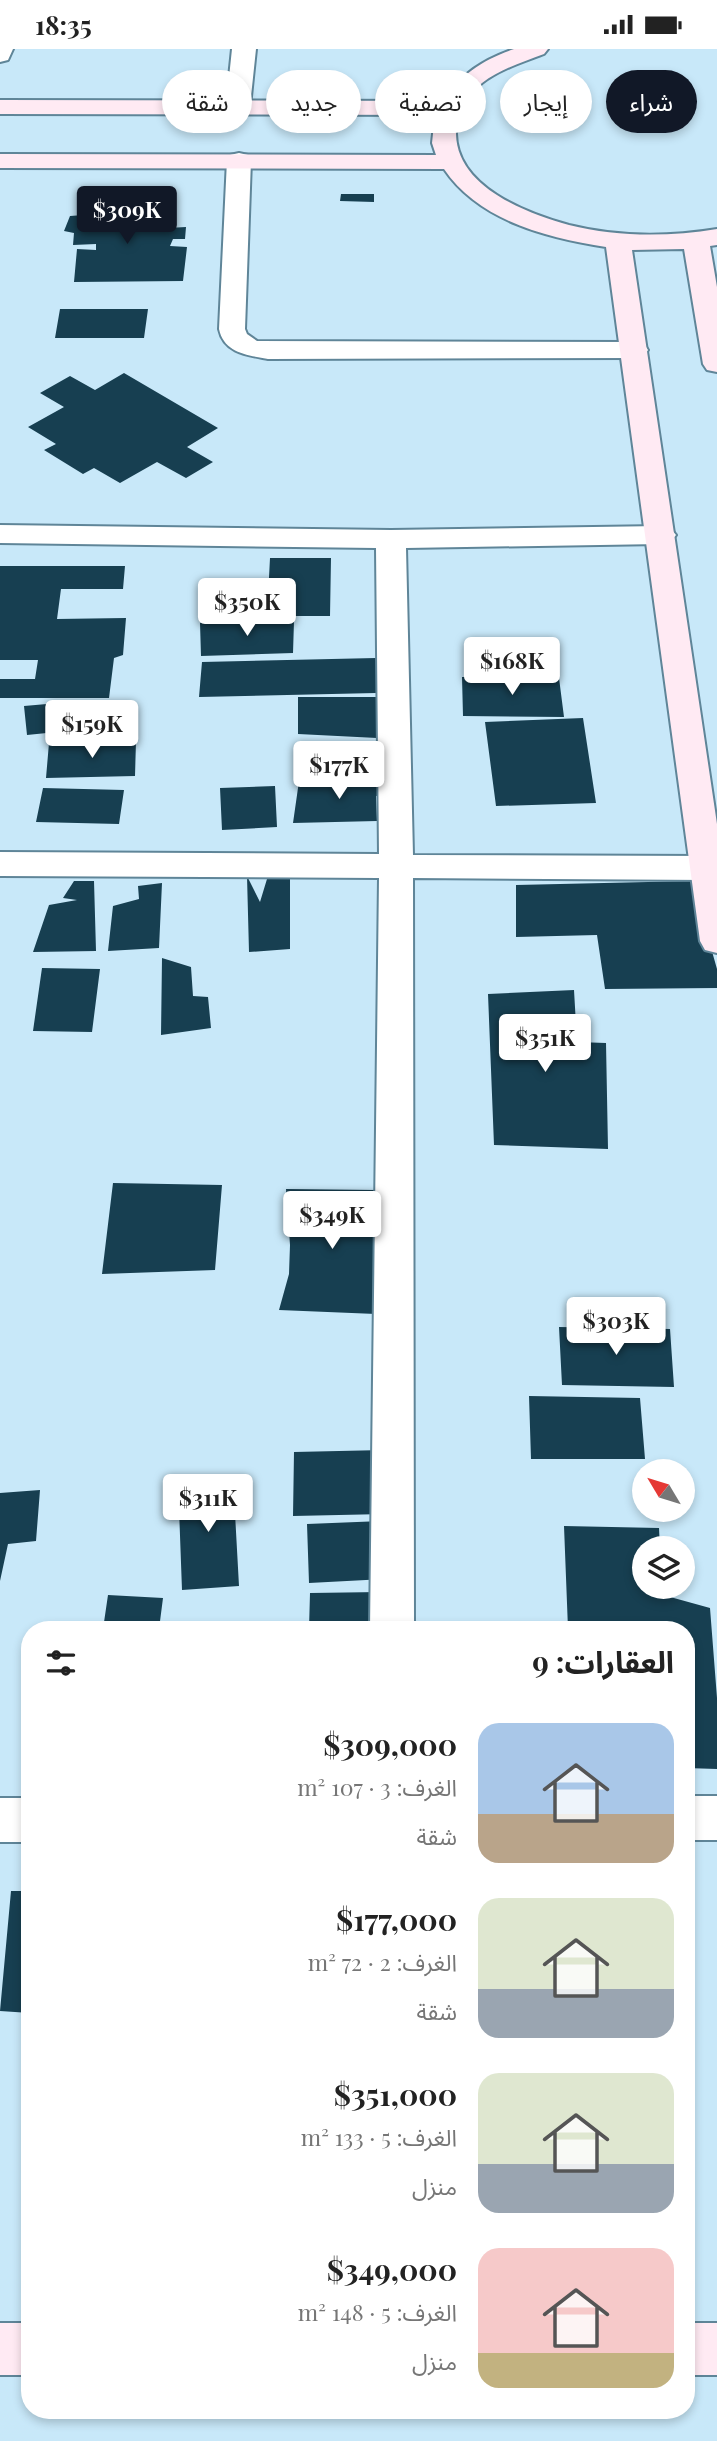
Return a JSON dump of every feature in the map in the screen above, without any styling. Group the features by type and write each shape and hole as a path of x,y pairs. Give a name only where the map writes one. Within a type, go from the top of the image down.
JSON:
{"street":[{"path":"0,55 1,49"},
{"path":"242,70 244,49"},
{"path":"486,71 498,63 536,49"},
{"path":"0,107 162,106"},
{"path":"252,106 375,107"},
{"path":"441,133 449,162 473,189 511,213 561,230 618,241 707,239 716,354"},
{"path":"239,160 232,328 234,338 242,344 268,351 365,353 634,350"},
{"path":"0,161 449,162"},
{"path":"618,241 717,941"},
{"path":"0,534 391,539 660,535"},
{"path":"391,539 396,865 392,1621"},
{"path":"0,864 708,868"},
{"path":"695,1818 717,1818"},
{"path":"0,1820 21,1820"},
{"path":"0,2349 21,2349"},
{"path":"695,2349 717,2349"}],"building":[{"path":"341,194 374,194 374,202 340,201"},
{"path":"136,206 156,211 156,215 168,214 168,228 186,227 185,239 173,239 170,246 187,247 183,281 74,282 77,249 96,250 96,244 73,245 74,233 64,231 70,216 98,214 97,207"},
{"path":"60,309 148,309 144,338 55,338"},
{"path":"124,373 218,428 187,447 213,462 186,478 157,462 120,483 94,468 83,474 44,450 56,444 28,427 64,407 40,393 70,376 95,390"},
{"path":"270,558 331,558 330,616 267,616"},
{"path":"0,566 125,566 123,589 61,589 57,619 126,618 123,655 114,658 109,698 0,698 0,679 35,679 38,660 0,660"},
{"path":"294,621 293,653 201,656 200,623"},
{"path":"376,658 376,693 199,697 202,662"},
{"path":"462,677 559,678 564,717 463,716"},
{"path":"298,697 391,697 392,717 376,717 377,738 298,734"},
{"path":"93,700 96,728 27,735 24,706"},
{"path":"583,718 596,803 496,806 485,722"},
{"path":"136,741 135,776 46,778 49,743"},
{"path":"391,780 390,795 376,796 377,821 293,823 299,781"},
{"path":"275,786 277,827 222,830 220,788"},
{"path":"43,788 124,790 119,824 36,822"},
{"path":"290,875 290,949 249,952 247,876 260,902 267,879"},
{"path":"74,881 94,881 96,951 33,952 49,905 77,900 63,898"},
{"path":"692,881 717,969 717,988 605,989 597,935 516,937 516,885"},
{"path":"162,883 159,948 108,951 113,906 139,899 138,886"},
{"path":"162,958 191,967 193,996 208,997 211,1028 161,1035"},
{"path":"42,968 100,969 92,1032 33,1031"},
{"path":"574,990 577,1042 606,1043 608,1149 494,1145 488,994"},
{"path":"113,1183 222,1185 215,1270 102,1274"},
{"path":"286,1189 376,1190 376,1314 279,1310 289,1274"},
{"path":"559,1327 670,1329 674,1387 562,1385"},
{"path":"529,1396 640,1398 645,1459 531,1459"},
{"path":"384,1450 385,1514 293,1516 294,1452"},
{"path":"233,1477 239,1586 182,1590 178,1481"},
{"path":"40,1490 36,1541 8,1544 0,1581 0,1493"},
{"path":"382,1521 385,1579 309,1583 307,1524"},
{"path":"564,1526 659,1528 659,1536 632,1536 632,1599 677,1599 710,1608 717,1698 717,1769 695,1768 695,1621 568,1621"},
{"path":"380,1592 380,1621 309,1621 310,1593"},
{"path":"108,1595 163,1598 160,1621 104,1621"},
{"path":"11,1891 21,1891 21,2012 0,2011"}]}
